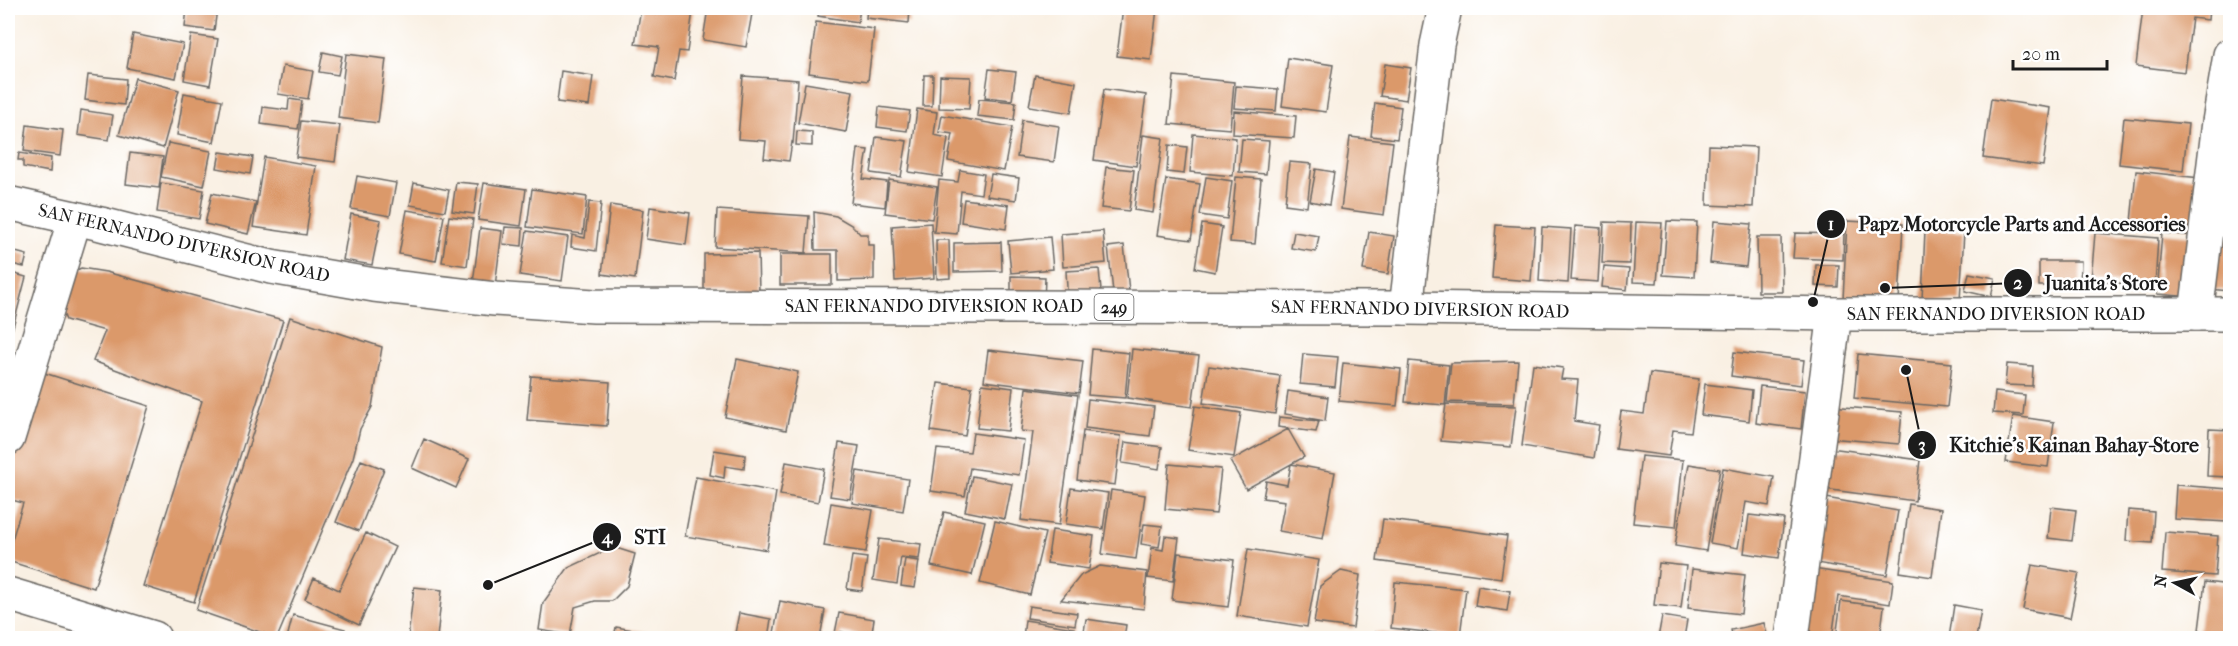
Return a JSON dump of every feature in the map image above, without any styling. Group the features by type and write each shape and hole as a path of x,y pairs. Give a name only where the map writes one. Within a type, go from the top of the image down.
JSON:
{"main road":[{"path":"1406,308 1437,45 1445,8"},
{"path":"2196,314 2219,122 2230,55"},
{"name":"SAN FERNANDO DIVERSION ROAD","path":"8,203 271,267 374,285 506,300 594,306 1406,308 1835,314 2230,314"},
{"path":"8,438 75,218"},
{"path":"1792,639 1835,314"},
{"path":"8,594 154,639"}],"building":[{"path":"187,8 217,9 214,31 185,27"},
{"path":"641,8 693,11 687,52 679,51 674,81 654,77 659,47 635,44"},
{"path":"708,8 753,8 746,47 703,40"},
{"path":"819,8 860,8 858,22 818,16"},
{"path":"867,8 910,8 909,23 866,18"},
{"path":"1123,8 1157,8 1151,60 1117,56"},
{"path":"2143,8 2209,8 2208,20 2192,18 2185,72 2136,66"},
{"path":"816,22 874,29 868,81 809,73"},
{"path":"133,34 183,44 176,78 127,68"},
{"path":"191,35 218,39 210,85 184,80"},
{"path":"323,52 342,56 338,75 319,72"},
{"path":"346,54 386,59 378,123 338,118"},
{"path":"1288,58 1333,65 1326,112 1282,106"},
{"path":"1385,64 1411,68 1406,100 1380,96"},
{"path":"283,66 313,71 308,99 278,94"},
{"path":"989,69 1016,72 1012,100 985,97"},
{"path":"561,71 593,76 589,106 557,102"},
{"path":"88,75 126,79 124,105 85,100"},
{"path":"924,75 933,75 932,106 923,106"},
{"path":"1035,75 1076,82 1071,113 1029,106"},
{"path":"743,76 798,80 793,143 789,161 764,158 766,141 738,139"},
{"path":"940,76 971,77 969,109 939,108"},
{"path":"1174,76 1234,82 1230,129 1169,124"},
{"path":"135,78 179,90 163,148 119,135"},
{"path":"805,83 853,91 846,132 798,123"},
{"path":"1236,86 1278,89 1276,111 1234,108"},
{"path":"1104,89 1146,95 1136,166 1094,160"},
{"path":"184,93 222,100 214,142 177,135"},
{"path":"289,99 302,101 298,129 261,124 263,107 288,110"},
{"path":"979,99 1016,102 1014,120 977,116"},
{"path":"1991,99 2051,108 2043,166 1983,158"},
{"path":"1375,103 1401,107 1397,139 1371,136"},
{"path":"879,107 910,111 907,131 877,127"},
{"path":"917,109 937,112 934,135 948,138 942,177 909,172"},
{"path":"81,110 113,115 109,140 78,135"},
{"path":"1234,111 1296,116 1294,138 1233,134"},
{"path":"942,115 1012,127 1004,171 948,161 953,134 939,132"},
{"path":"2124,118 2188,124 2183,171 2119,164"},
{"path":"1022,120 1059,126 1054,162 1017,157"},
{"path":"301,121 340,125 335,162 296,157"},
{"path":"27,125 63,130 60,156 24,151"},
{"path":"797,131 812,132 812,146 796,145"},
{"path":"1193,134 1236,138 1233,176 1190,172"},
{"path":"1143,135 1163,138 1153,213 1134,210"},
{"path":"876,137 907,141 901,177 871,173"},
{"path":"1350,137 1393,142 1384,215 1341,209"},
{"path":"1242,139 1269,141 1266,174 1239,172"},
{"path":"168,143 211,151 204,186 161,177"},
{"path":"1169,145 1187,147 1184,174 1167,172"},
{"path":"1709,145 1756,147 1753,207 1707,205"},
{"path":"2230,147 2230,199 2223,198"},
{"path":"858,149 868,150 863,179 887,182 885,207 851,203"},
{"path":"220,152 253,157 250,174 217,168"},
{"path":"19,153 51,158 50,172 23,167 23,160 18,160"},
{"path":"130,153 163,157 159,188 126,184"},
{"path":"264,157 316,166 306,235 253,227"},
{"path":"1289,162 1312,164 1307,207 1285,204"},
{"path":"1106,167 1134,170 1129,211 1101,208"},
{"path":"1316,169 1334,172 1329,205 1310,201"},
{"path":"960,170 984,174 981,194 961,191 957,234 934,232 939,180 958,182"},
{"path":"2136,171 2200,178 2195,228 2131,222"},
{"path":"991,174 1019,178 1016,200 987,196"},
{"path":"357,176 396,183 390,216 351,209"},
{"path":"1206,177 1232,181 1227,219 1200,215"},
{"path":"1236,177 1261,179 1255,244 1230,242"},
{"path":"1166,179 1200,184 1191,240 1157,235"},
{"path":"889,180 937,187 932,219 885,213"},
{"path":"456,182 478,184 474,214 452,211"},
{"path":"161,183 204,190 199,219 157,212"},
{"path":"414,183 449,190 445,211 410,205"},
{"path":"484,183 526,189 521,226 478,220"},
{"path":"532,189 587,197 583,234 527,227"},
{"path":"212,193 256,202 248,234 205,224"},
{"path":"964,199 1009,205 1006,229 961,222"},
{"path":"589,202 601,203 596,251 571,247 572,235 585,238"},
{"path":"610,205 643,210 635,279 602,274"},
{"path":"650,207 690,213 686,245 646,239"},
{"path":"407,210 444,216 436,261 399,254"},
{"path":"717,210 809,216 806,253 715,247"},
{"path":"814,212 836,216 853,226 860,234 868,234 868,245 874,245 874,280 838,281 838,250 815,250"},
{"path":"351,214 381,220 372,265 343,260"},
{"path":"449,216 473,219 467,266 442,262"},
{"path":"1667,221 1697,222 1694,277 1663,275"},
{"path":"1714,221 1751,224 1746,267 1710,263"},
{"path":"1847,221 1903,224 1899,302 1843,299"},
{"path":"1604,222 1631,223 1630,264 1602,263"},
{"path":"1636,222 1662,223 1657,283 1633,282"},
{"path":"931,223 934,278 895,281 892,226"},
{"path":"1202,224 1222,227 1215,272 1195,268"},
{"path":"1496,225 1535,227 1531,281 1492,278"},
{"path":"1575,226 1601,228 1598,282 1571,280"},
{"path":"505,227 523,228 522,246 503,244"},
{"path":"1542,227 1571,229 1568,283 1539,281"},
{"path":"480,228 502,231 495,286 473,283"},
{"path":"1925,230 1964,232 1960,301 1922,300"},
{"path":"527,231 568,237 562,281 520,275"},
{"path":"1103,231 1106,263 1063,267 1061,234"},
{"path":"1294,232 1319,236 1316,252 1291,248"},
{"path":"1369,232 1394,236 1388,274 1363,270"},
{"path":"1795,233 1844,234 1843,260 1793,258"},
{"path":"2095,233 2158,238 2155,286 2091,281"},
{"path":"2162,233 2196,236 2192,297 2157,294"},
{"path":"2212,233 2230,235 2230,291 2208,289"},
{"path":"1050,237 1053,269 1011,273 1008,241"},
{"path":"1757,237 1781,237 1782,292 1758,292"},
{"path":"936,240 949,240 950,278 937,279"},
{"path":"1001,242 1002,271 954,272 954,243"},
{"path":"1124,245 1130,300 1114,301 1108,247"},
{"path":"8,250 27,255 24,267 8,263"},
{"path":"758,253 759,292 704,292 704,254"},
{"path":"780,254 832,254 832,285 780,285"},
{"path":"2039,261 2081,261 2080,286 2039,286"},
{"path":"1816,265 1839,265 1838,287 1815,286"},
{"path":"1604,267 1629,269 1627,290 1602,287"},
{"path":"81,268 106,272 283,320 194,602 143,586 202,401 93,361 105,331 66,320 58,302 65,276"},
{"path":"1099,269 1102,302 1068,304 1066,271"},
{"path":"8,272 26,277 8,346"},
{"path":"1969,273 1995,278 1991,297 1965,291"},
{"path":"1011,276 1045,277 1044,303 1011,302"},
{"path":"290,317 382,347 372,407 360,429 353,458 277,638 196,610"},
{"path":"1092,349 1129,353 1125,398 1088,395"},
{"path":"1132,349 1199,356 1192,407 1127,398"},
{"path":"988,350 1083,361 1079,393 984,381"},
{"path":"1734,352 1804,360 1801,385 1731,376"},
{"path":"1303,354 1338,357 1335,387 1300,384"},
{"path":"1858,354 1952,363 1947,407 1854,398"},
{"path":"737,359 798,372 786,430 725,417"},
{"path":"1409,361 1449,365 1445,405 1405,402"},
{"path":"1518,361 1514,404 1447,402 1451,363"},
{"path":"1343,363 1401,369 1397,406 1339,401"},
{"path":"1533,364 1563,368 1561,379 1578,380 1574,421 1599,425 1594,458 1522,446"},
{"path":"2007,364 2033,366 2032,386 2005,385"},
{"path":"1209,366 1280,376 1275,414 1203,403"},
{"path":"38,371 149,406 94,588 8,561 8,553 23,503 8,499 8,471"},
{"path":"1650,373 1699,379 1691,432 1673,430 1669,456 1616,449 1621,411 1644,414"},
{"path":"531,376 610,382 607,426 527,420"},
{"path":"938,383 972,387 965,436 931,431"},
{"path":"982,384 1013,388 1008,431 977,428"},
{"path":"1705,384 1752,390 1749,421 1701,415"},
{"path":"1760,386 1805,391 1801,429 1756,423"},
{"path":"1026,388 1078,395 1059,525 1021,520 1033,432 1021,431"},
{"path":"1288,391 1328,397 1325,421 1285,414"},
{"path":"1995,392 2025,395 2023,415 1993,413"},
{"path":"1088,399 1154,407 1150,436 1085,428"},
{"path":"1446,404 1516,406 1511,447 1441,441"},
{"path":"1195,406 1241,413 1234,457 1188,450"},
{"path":"1831,406 1902,412 1899,444 1828,438"},
{"path":"2013,416 2054,422 2048,467 2006,462"},
{"path":"1279,417 1319,421 1316,432 1278,427"},
{"path":"1288,429 1304,457 1246,489 1230,461"},
{"path":"2209,429 2230,430 2230,477 2207,476"},
{"path":"1083,431 1121,436 1115,485 1077,480"},
{"path":"973,433 1024,440 1019,475 970,468 965,496 931,491 937,449 970,452"},
{"path":"424,439 469,459 456,488 412,468"},
{"path":"1125,442 1162,447 1159,469 1122,463"},
{"path":"839,443 859,446 850,499 830,496"},
{"path":"1830,448 1920,460 1915,501 1824,489"},
{"path":"714,450 745,455 744,469 725,466 724,478 710,475"},
{"path":"1641,456 1683,460 1676,527 1633,523"},
{"path":"361,460 384,469 359,531 336,522"},
{"path":"786,462 824,469 818,502 780,495"},
{"path":"1169,464 1221,469 1216,514 1165,509"},
{"path":"1291,464 1335,472 1323,539 1279,531 1285,501 1263,498 1266,481 1287,485"},
{"path":"1689,464 1720,469 1706,551 1675,546"},
{"path":"1723,468 1774,477 1769,506 1746,502 1738,548 1710,543"},
{"path":"857,471 908,479 903,511 852,503"},
{"path":"972,476 1012,484 1005,519 965,511"},
{"path":"696,477 776,492 767,550 685,536"},
{"path":"2176,485 2229,489 2227,522 2174,519"},
{"path":"1071,488 1108,493 1103,529 1066,524"},
{"path":"1111,490 1145,495 1136,559 1102,554"},
{"path":"1821,497 1898,511 1887,575 1810,562"},
{"path":"831,503 873,510 866,552 824,546"},
{"path":"1909,504 1941,509 1932,577 1900,572"},
{"path":"2051,507 2076,510 2072,541 2048,538"},
{"path":"2128,510 2154,512 2152,543 2126,541"},
{"path":"944,512 985,521 972,575 931,566"},
{"path":"1749,515 1784,519 1779,558 1744,553"},
{"path":"1383,519 1507,536 1501,578 1377,561"},
{"path":"995,521 1045,533 1030,595 980,583"},
{"path":"1144,524 1162,526 1159,547 1141,544"},
{"path":"1052,530 1094,536 1089,569 1047,563"},
{"path":"2165,532 2218,536 2215,576 2162,572"},
{"path":"366,533 395,547 359,625 305,599 314,578 339,590"},
{"path":"1165,536 1179,538 1173,581 1148,578 1152,548 1163,550"},
{"path":"879,539 921,544 919,559 901,557 897,584 873,580"},
{"path":"613,547 635,554 627,586 612,601 595,601 575,607 570,635 539,630 543,603 568,568"},
{"path":"1248,549 1319,560 1307,627 1237,616"},
{"path":"1178,553 1234,560 1228,607 1172,600"},
{"path":"852,556 867,558 862,591 847,589"},
{"path":"905,559 919,561 915,588 901,586"},
{"path":"1659,563 1686,566 1681,608 1654,605"},
{"path":"2032,565 2079,573 2070,618 2023,609"},
{"path":"1100,566 1147,572 1144,609 1061,600 1081,575"},
{"path":"1692,569 1745,575 1741,614 1688,608"},
{"path":"1813,569 1893,581 1890,604 1838,596 1832,638 1803,638"},
{"path":"1341,571 1360,575 1353,628 1314,623 1320,586"},
{"path":"1395,582 1466,589 1460,636 1391,628"},
{"path":"2205,582 2230,585 2230,638 2198,638"},
{"path":"1478,586 1510,591 1507,611 1475,606"},
{"path":"414,587 442,590 437,638 408,638"},
{"path":"780,601 825,610 820,638 773,638"},
{"path":"1841,601 1884,607 1880,638 1836,638"},
{"path":"1954,605 1981,610 1976,638 1949,638"},
{"path":"1029,606 1077,613 1075,625 1027,618"},
{"path":"739,613 771,619 768,638 734,638"},
{"path":"839,613 874,619 871,638 841,632 840,638 834,638"},
{"path":"293,615 345,629 343,638 287,638"},
{"path":"1662,616 1687,620 1684,638 1658,638"},
{"path":"1086,619 1126,625 1124,638 1083,638"},
{"path":"1025,620 1074,628 1072,638 1023,638"},
{"path":"1764,623 1768,638 1733,638 1731,630"},
{"path":"616,627 650,633 649,638 614,638"},
{"path":"1376,632 1415,637 1415,638 1375,638"}],"place":[{"name":"Juanita's Store","path":"1885,288"},
{"name":"Papz Motorcycle Parts and Accessories","path":"1813,302"},
{"name":"Kitchie's Kainan Bahay-Store","path":"1906,370"},
{"name":"STI","path":"488,585"}]}
